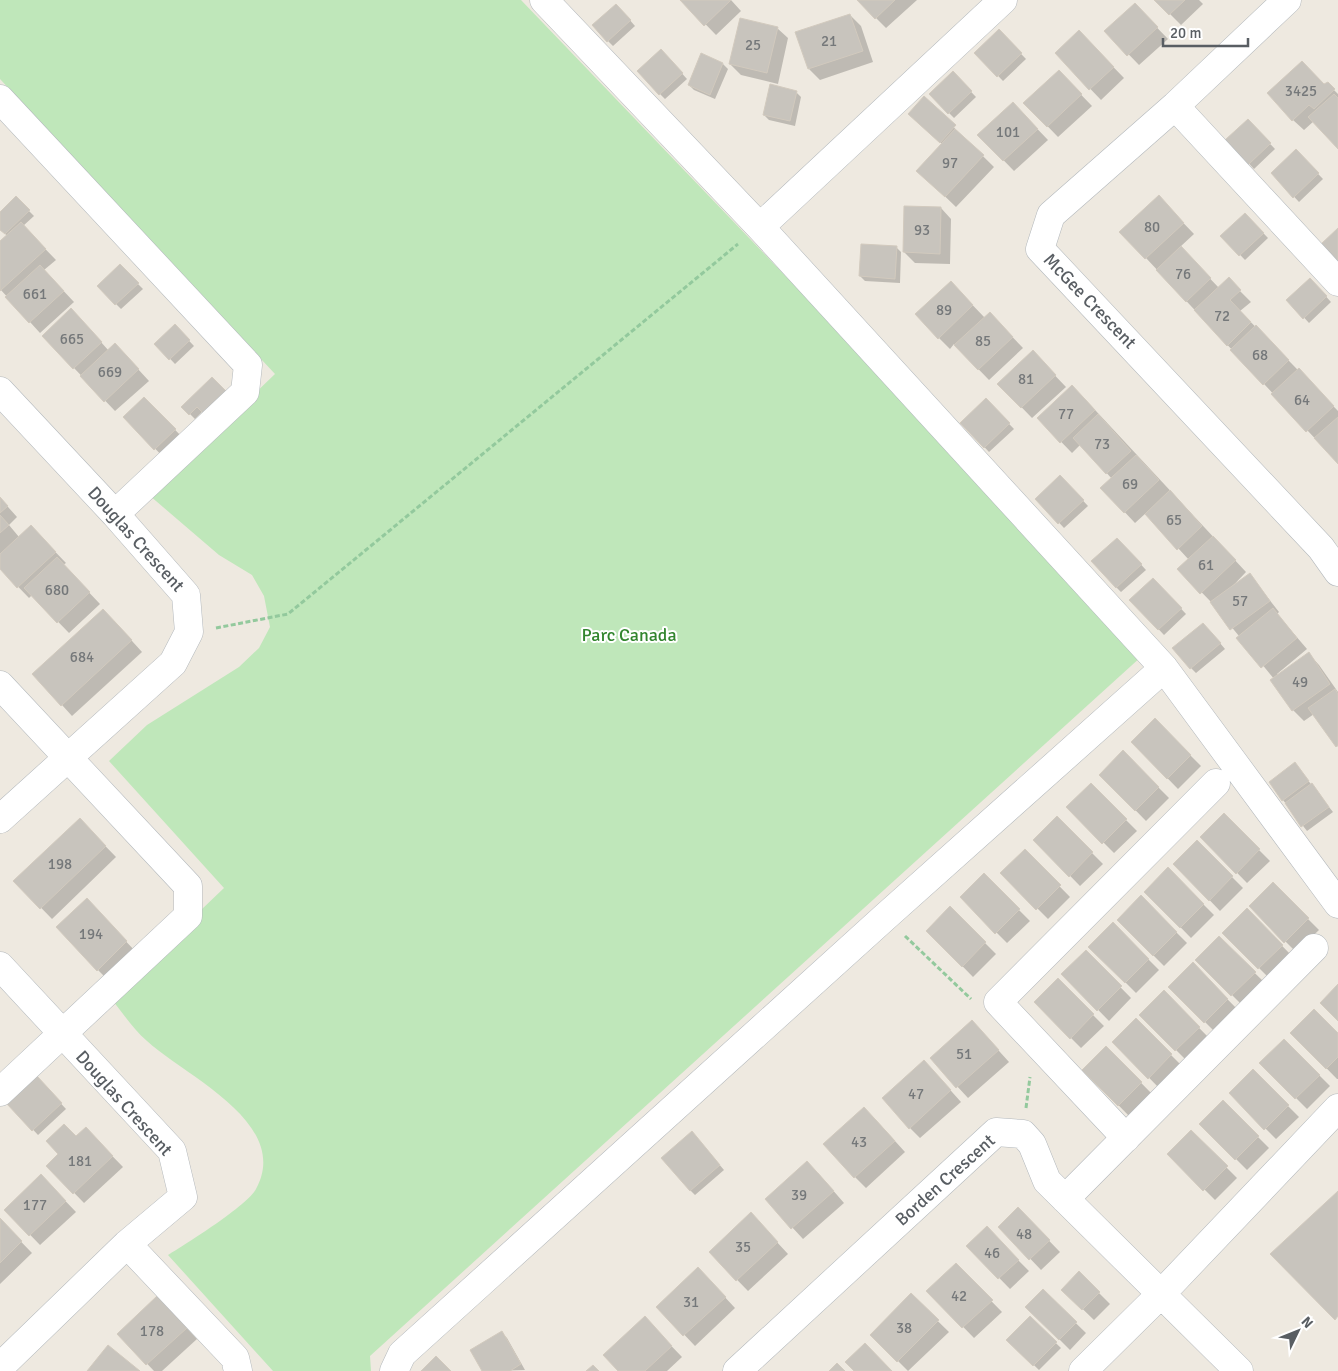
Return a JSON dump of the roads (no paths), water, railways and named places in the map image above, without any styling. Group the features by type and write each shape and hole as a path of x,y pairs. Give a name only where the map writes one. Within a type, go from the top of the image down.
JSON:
{"street":[{"path":"544,0 760,226 1164,668 1338,904"},
{"path":"760,226 1003,0"},
{"name":"McGee Crescent","path":"1287,0 1174,106 1051,215 1040,249 1321,548 1338,572"},
{"path":"0,99 248,365 245,392 115,514"},
{"path":"1174,106 1338,282"},
{"name":"Douglas Crescent","path":"0,391 115,514 186,595 189,632 173,663 68,757"},
{"path":"394,1371 402,1354 885,917 1164,668"},
{"path":"0,685 188,886 188,916 0,1092"},
{"path":"0,819 68,757"},
{"path":"1126,1138 998,1002 1216,783"},
{"path":"1239,1371 1065,1200 1314,948"},
{"name":"Douglas Crescent","path":"0,966 62,1035 172,1151 183,1197 127,1244 0,1367"},
{"path":"1083,1371 1161,1294 1338,1108"},
{"name":"Borden Crescent","path":"738,1371 996,1132 1023,1134 1032,1144 1047,1182 1065,1200"},
{"path":"127,1244 235,1358 238,1371"}],"park label":[{"name":"Parc Canada","path":"629,635"}]}
